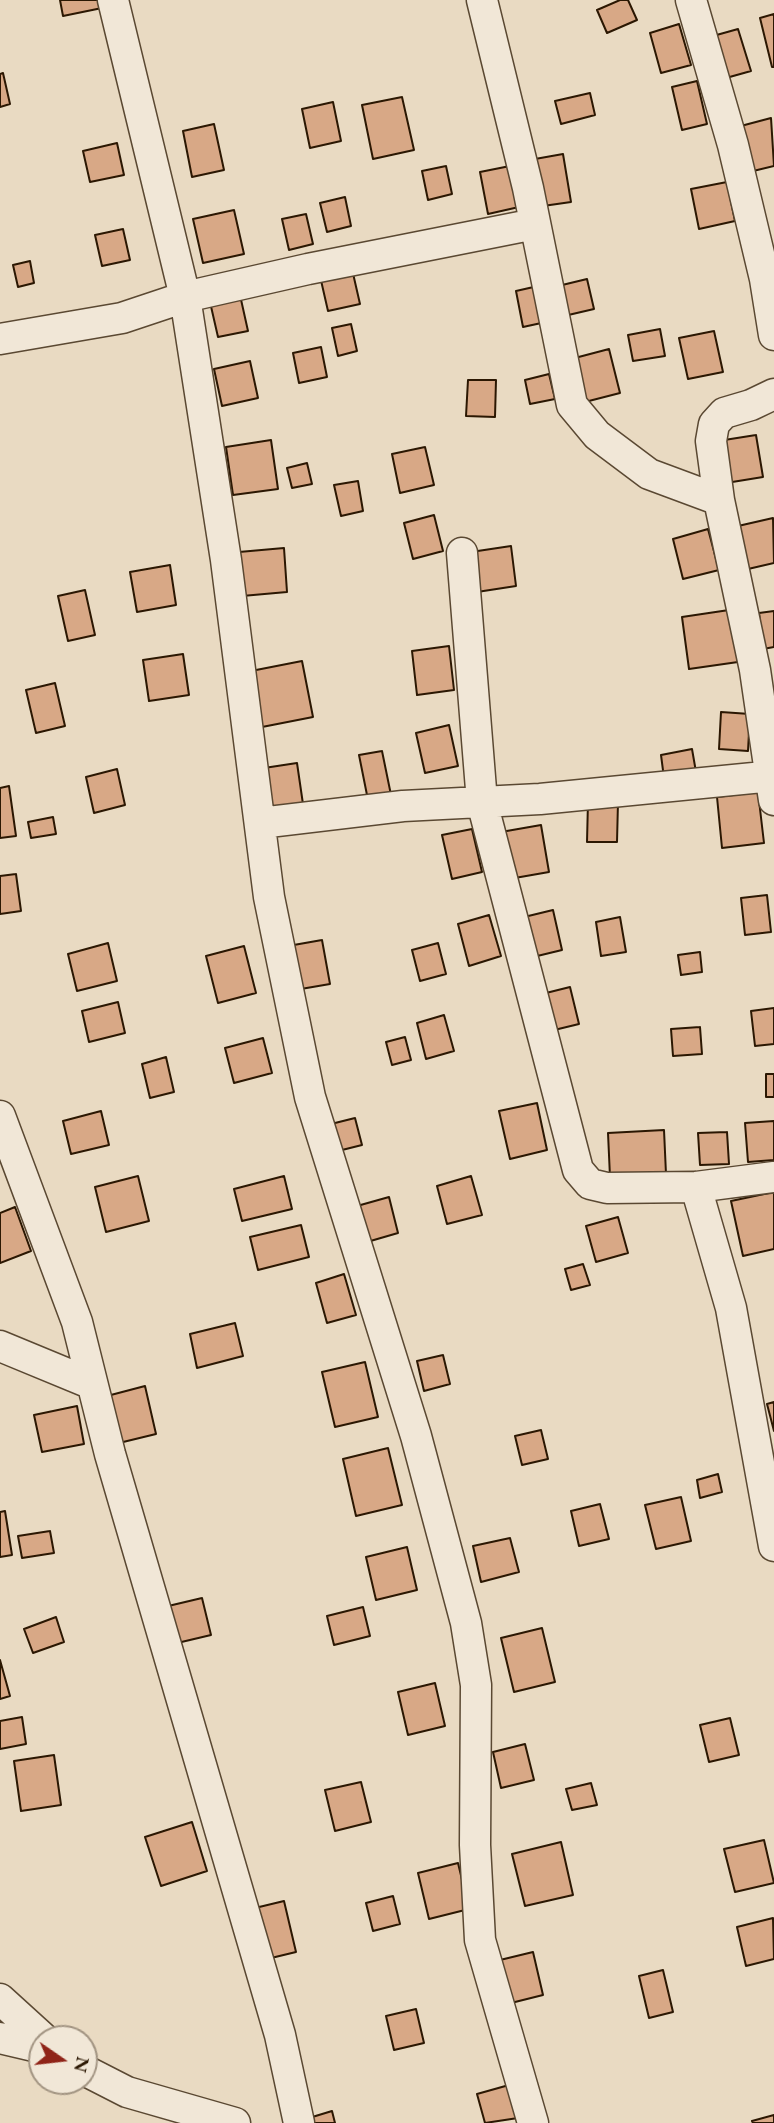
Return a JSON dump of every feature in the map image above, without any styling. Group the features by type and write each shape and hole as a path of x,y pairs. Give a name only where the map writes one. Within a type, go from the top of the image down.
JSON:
{"street":[{"path":"113,0 185,297 226,560 269,897 310,1097 416,1436 466,1623 476,1685 475,1845 480,1940 533,2123"},
{"path":"482,0 535,224 572,405 597,435 649,474 719,500"},
{"path":"691,0 737,158 765,279 774,335"},
{"path":"0,339 122,318 185,297 308,269 535,224"},
{"path":"260,823 404,806 772,784 755,670 719,500 711,441 714,424 724,413 751,405 774,394"},
{"path":"462,553 482,802 578,1170 590,1184 607,1188 696,1187 774,1177"},
{"path":"0,1116 77,1322 92,1384 276,2022 299,2123"},
{"path":"696,1187 731,1308 774,1546"},
{"path":"0,1346 92,1384"},
{"path":"0,1999 29,2025"},
{"path":"0,2038 28,2045"},
{"path":"98,2077 127,2092 235,2123"}],"building":[{"path":"60,0 100,0 102,8 63,16"},
{"path":"620,0 628,0 637,20 607,33 597,10"},
{"path":"774,14 774,67 772,67 760,18"},
{"path":"679,24 691,65 661,73 650,33"},
{"path":"738,29 751,71 726,78 713,36"},
{"path":"3,73 10,104 0,107 0,74"},
{"path":"697,81 707,124 682,130 672,87"},
{"path":"590,93 595,115 561,124 555,101"},
{"path":"402,97 414,150 373,159 362,105"},
{"path":"333,102 341,141 310,148 302,109"},
{"path":"771,118 774,166 749,172 737,127"},
{"path":"214,124 224,170 192,177 183,131"},
{"path":"117,143 124,175 90,182 83,151"},
{"path":"563,154 571,202 543,206 535,159"},
{"path":"446,166 452,194 428,200 422,171"},
{"path":"510,166 519,207 488,214 480,172"},
{"path":"727,182 735,221 699,229 691,189"},
{"path":"345,197 351,226 327,232 320,203"},
{"path":"234,210 244,254 203,263 193,219"},
{"path":"306,214 313,244 289,250 282,219"},
{"path":"123,229 130,260 102,266 95,235"},
{"path":"30,261 34,283 18,287 13,265"},
{"path":"352,269 360,304 328,311 320,276"},
{"path":"587,279 594,309 564,316 558,286"},
{"path":"538,286 546,322 523,327 516,291"},
{"path":"240,295 248,331 218,337 210,302"},
{"path":"351,324 357,351 338,356 332,328"},
{"path":"660,329 665,356 633,361 628,335"},
{"path":"714,331 723,372 688,379 679,338"},
{"path":"321,347 327,377 299,383 293,353"},
{"path":"609,349 620,393 581,403 571,359"},
{"path":"250,361 258,398 222,406 214,369"},
{"path":"549,374 555,399 530,404 525,380"},
{"path":"468,380 496,380 495,417 466,416"},
{"path":"756,435 763,477 726,483 718,441"},
{"path":"271,440 278,489 233,495 226,447"},
{"path":"425,447 434,485 400,493 392,454"},
{"path":"307,463 312,484 292,488 287,468"},
{"path":"358,481 363,511 341,516 334,485"},
{"path":"434,515 443,551 413,559 404,523"},
{"path":"773,518 774,563 748,569 738,526"},
{"path":"708,529 719,570 683,579 673,539"},
{"path":"511,546 516,586 477,592 471,552"},
{"path":"284,548 287,592 242,596 239,552"},
{"path":"170,565 176,605 137,612 130,572"},
{"path":"85,590 95,635 68,641 58,596"},
{"path":"729,610 738,662 689,669 682,617"},
{"path":"774,611 774,647 763,649 759,613"},
{"path":"449,646 454,690 417,695 412,651"},
{"path":"183,654 189,695 149,701 143,660"},
{"path":"302,661 313,717 262,727 251,671"},
{"path":"55,683 65,726 36,733 26,690"},
{"path":"721,712 750,714 748,751 719,749"},
{"path":"449,725 458,766 425,773 416,733"},
{"path":"692,749 696,772 664,778 661,755"},
{"path":"382,751 391,795 368,800 359,755"},
{"path":"297,763 304,811 272,817 264,768"},
{"path":"117,769 125,805 94,813 86,777"},
{"path":"9,786 16,836 0,838 0,788"},
{"path":"758,792 764,843 722,848 717,797"},
{"path":"588,801 618,802 617,842 587,842"},
{"path":"53,817 56,834 31,838 28,822"},
{"path":"541,825 549,872 509,879 501,832"},
{"path":"472,829 482,872 452,879 442,835"},
{"path":"16,874 21,911 0,914 0,876"},
{"path":"767,895 771,932 745,935 741,898"},
{"path":"553,910 562,950 529,958 520,918"},
{"path":"489,915 501,956 469,966 458,924"},
{"path":"620,917 626,952 601,956 596,922"},
{"path":"322,940 330,984 295,990 288,946"},
{"path":"108,943 117,981 77,991 68,954"},
{"path":"438,943 446,974 420,981 412,950"},
{"path":"244,946 256,993 218,1003 206,956"},
{"path":"700,952 702,972 681,975 678,955"},
{"path":"570,987 579,1024 546,1032 538,995"},
{"path":"118,1002 125,1033 89,1042 82,1011"},
{"path":"774,1008 774,1044 755,1046 751,1011"},
{"path":"444,1015 454,1051 426,1059 417,1023"},
{"path":"700,1027 702,1054 673,1056 671,1029"},
{"path":"405,1037 411,1060 392,1065 386,1042"},
{"path":"263,1038 272,1073 234,1083 225,1048"},
{"path":"166,1057 174,1092 150,1098 142,1064"},
{"path":"766,1074 774,1074 774,1097 766,1097"},
{"path":"537,1103 547,1150 510,1159 499,1111"},
{"path":"101,1111 109,1145 71,1154 63,1121"},
{"path":"355,1118 362,1145 338,1151 331,1124"},
{"path":"774,1121 774,1160 748,1162 745,1123"},
{"path":"664,1130 666,1174 610,1177 608,1133"},
{"path":"727,1132 729,1164 700,1165 698,1133"},
{"path":"138,1176 149,1221 106,1232 95,1187"},
{"path":"284,1176 292,1209 242,1221 234,1189"},
{"path":"471,1176 482,1215 447,1224 437,1186"},
{"path":"774,1192 774,1249 743,1256 731,1201"},
{"path":"389,1197 398,1233 367,1242 357,1206"},
{"path":"15,1207 31,1251 0,1263 0,1213"},
{"path":"618,1217 628,1253 596,1262 586,1226"},
{"path":"301,1225 309,1257 258,1270 250,1237"},
{"path":"583,1264 590,1285 571,1290 565,1269"},
{"path":"344,1274 356,1315 327,1323 316,1283"},
{"path":"235,1323 243,1356 197,1368 190,1334"},
{"path":"443,1355 450,1384 424,1391 417,1361"},
{"path":"365,1362 378,1417 335,1427 322,1372"},
{"path":"145,1386 156,1434 119,1443 107,1396"},
{"path":"774,1402 774,1431 767,1404"},
{"path":"77,1406 84,1444 42,1452 34,1415"},
{"path":"541,1430 548,1459 522,1465 515,1436"},
{"path":"388,1448 402,1505 356,1516 343,1459"},
{"path":"718,1474 722,1492 700,1498 697,1480"},
{"path":"681,1497 691,1541 656,1549 645,1505"},
{"path":"600,1504 609,1539 579,1546 571,1511"},
{"path":"5,1511 12,1555 0,1557 0,1512"},
{"path":"50,1531 54,1553 22,1558 18,1536"},
{"path":"510,1538 519,1572 481,1582 473,1546"},
{"path":"407,1547 417,1590 376,1600 366,1557"},
{"path":"202,1598 211,1635 173,1644 164,1607"},
{"path":"363,1607 370,1636 334,1645 327,1616"},
{"path":"56,1617 64,1642 33,1653 24,1629"},
{"path":"542,1628 555,1682 514,1692 501,1638"},
{"path":"0,1660 10,1696 0,1699"},
{"path":"435,1683 445,1726 408,1735 398,1692"},
{"path":"22,1717 26,1744 0,1749 0,1721"},
{"path":"730,1718 739,1755 709,1762 700,1725"},
{"path":"525,1744 534,1780 501,1788 493,1752"},
{"path":"54,1755 61,1805 21,1811 14,1761"},
{"path":"361,1782 371,1822 335,1831 325,1790"},
{"path":"591,1783 597,1805 572,1810 566,1789"},
{"path":"192,1822 207,1871 161,1886 145,1837"},
{"path":"764,1840 774,1883 735,1892 724,1849"},
{"path":"561,1842 573,1895 525,1906 512,1854"},
{"path":"458,1863 469,1909 429,1919 418,1873"},
{"path":"393,1896 400,1924 373,1931 366,1903"},
{"path":"284,1901 296,1952 267,1959 255,1908"},
{"path":"773,1918 774,1959 746,1966 737,1927"},
{"path":"533,1952 543,1995 511,2003 500,1960"},
{"path":"663,1970 673,2012 649,2018 639,1976"},
{"path":"416,2009 424,2043 394,2050 386,2016"},
{"path":"509,2085 518,2118 485,2123 477,2094"},
{"path":"332,2111 335,2123 310,2123 309,2118"},
{"path":"774,2115 774,2123 752,2121"}]}
